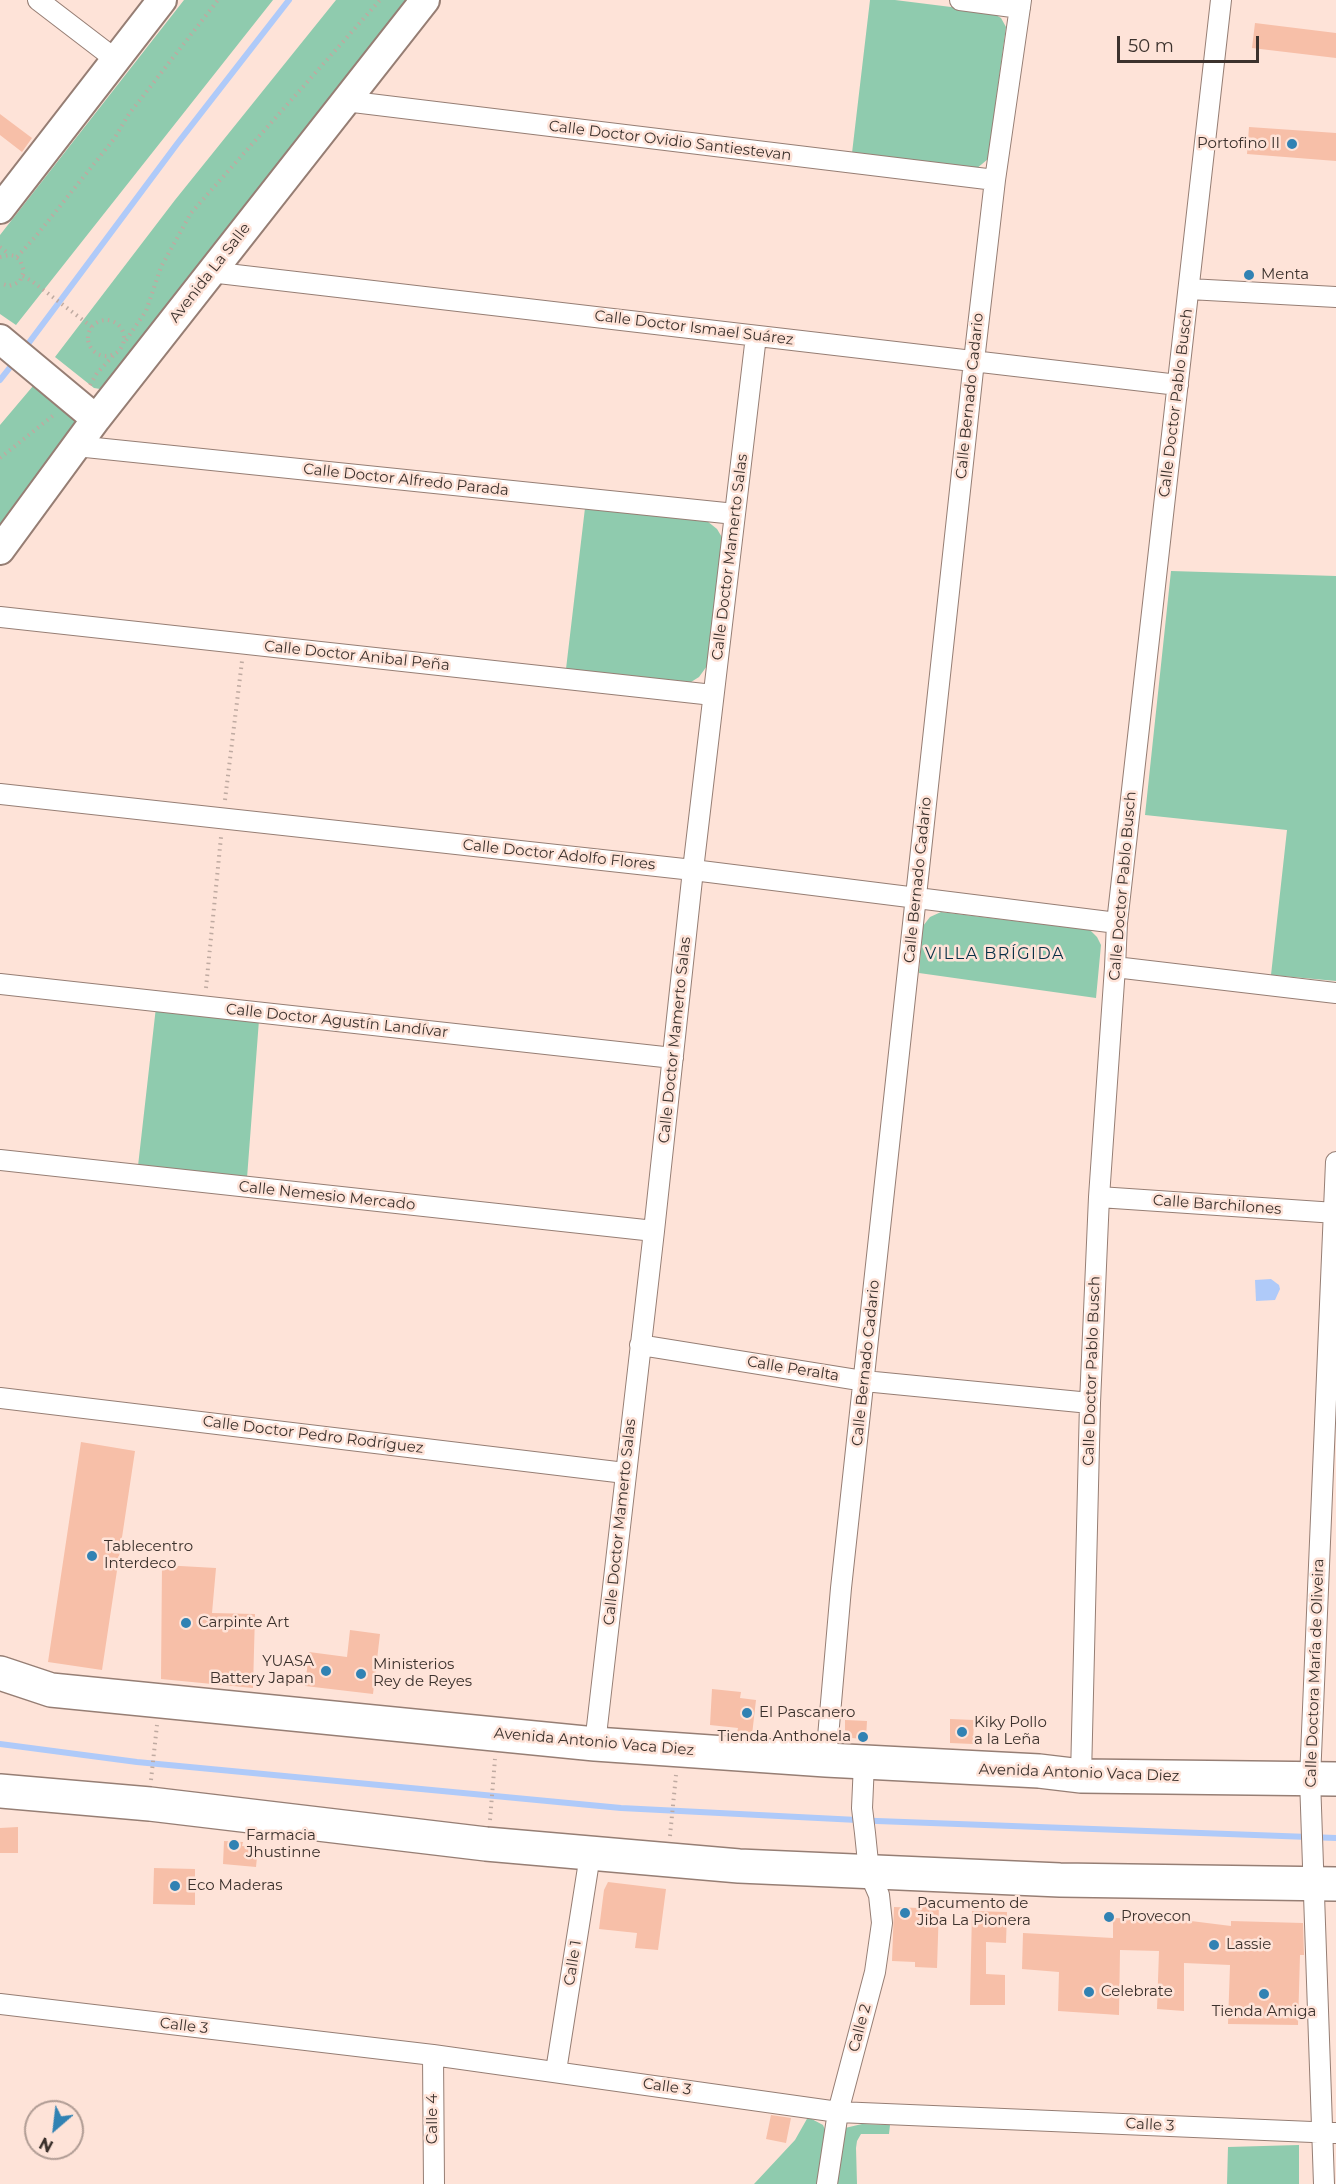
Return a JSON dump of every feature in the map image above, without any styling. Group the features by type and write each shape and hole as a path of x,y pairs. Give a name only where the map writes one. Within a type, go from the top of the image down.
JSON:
{"highway":[{"name":"Avenida Antonio Vaca Diez","path":"0,1673 51,1690 595,1744 1082,1776 1319,1787"},
{"path":"0,1791 150,1804 590,1855 739,1866 1060,1880 1322,1880"}],"main road":[{"path":"0,209 162,0"},
{"name":"Avenida La Salle","path":"0,550 96,419 425,0"},
{"path":"0,339 96,419"}],"street":[{"path":"38,0 115,59"},
{"path":"960,0 1020,4"},
{"name":"Calle Doctor Pablo Busch","path":"1082,1776 1090,1403 1099,1197 1117,923 1221,0"},
{"name":"Calle Bernado Cadario","path":"826,1760 841,1588 974,361 995,180 1020,4"},
{"name":"Calle Doctor Ovidio Santiestevan","path":"345,101 995,180"},
{"name":"Calle Doctor Ismael Suárez","path":"210,272 1178,385"},
{"path":"1189,289 1336,297"},
{"name":"Calle Doctor Mamerto Salas","path":"595,1744 713,695 756,336"},
{"name":"Calle Doctor Alfredo Parada","path":"76,446 735,514"},
{"name":"Calle Doctor Anibal Peña","path":"0,617 713,695"},
{"name":"Calle Doctor Adolfo Flores","path":"0,794 693,870 1117,923"},
{"path":"1115,967 1336,993"},
{"name":"Calle Doctor Agustín Landívar","path":"0,984 673,1058"},
{"name":"Calle Nemesio Mercado","path":"0,1160 654,1232"},
{"name":"Calle Doctora María de Oliveira","path":"1324,2184 1329,2133 1319,1787 1336,1162"},
{"name":"Calle Barchilones","path":"1099,1197 1335,1213"},
{"name":"Calle Peralta","path":"640,1345 864,1381 1090,1403"},
{"name":"Calle Doctor Pedro Rodríguez","path":"0,1398 625,1473"},
{"name":"Calle 2","path":"827,2184 838,2112 875,1972 882,1923 879,1895 869,1872 864,1833 862,1808 864,1762"},
{"name":"Calle 1","path":"556,2071 590,1855"},
{"name":"Calle 3","path":"0,2004 433,2055 838,2112 1329,2133"},
{"name":"Calle 4","path":"433,2055 434,2184"}],"path":[{"path":"17,257 114,139 129,114 218,0"},
{"path":"90,385 97,373 120,350 146,311 161,267 191,213 380,0"},
{"path":"0,247 10,255 17,257 23,265 23,276 15,284 9,286 0,284"},
{"path":"0,257 10,255"},
{"path":"23,276 91,326"},
{"path":"115,354 101,356 95,352 88,340 91,326 104,320 117,324 122,329 124,343"},
{"path":"0,458 50,420 60,409"},
{"path":"151,1778 155,1747"},
{"path":"491,1810 494,1778"},
{"path":"672,1821 674,1797"}],"green space":[{"path":"184,0 273,0 16,325 0,314 0,235"},
{"path":"336,0 408,0 106,390 94,388 55,357 175,200"},
{"path":"870,0 895,0 991,12 1001,18 1006,27 988,159 976,169 852,153"},
{"path":"33,386 74,418 74,424 0,526 0,425"},
{"path":"585,508 707,521 717,529 723,539 707,666 699,677 691,682 566,669"},
{"path":"1171,571 1336,576 1336,981 1271,975 1287,830 1145,815"},
{"path":"941,912 1090,930 1101,945 1096,998 919,973 923,926 930,917"},
{"path":"156,1007 259,1020 247,1178 138,1166"},
{"path":"808,2117 823,2125 826,2132 820,2184 754,2184 795,2140"},
{"path":"862,2124 890,2125 889,2134 861,2134 856,2148 857,2184 836,2184 842,2134 845,2128"},
{"path":"1299,2145 1299,2184 1227,2184 1228,2147"}],"water":[{"path":"1271,1279 1279,1285 1280,1289 1275,1300 1256,1301 1255,1280"}],"building":[{"path":"1255,23 1336,33 1336,58 1252,48"},
{"path":"0,114 32,138 22,152 0,135"},
{"name":"Portofino II","path":"1249,127 1336,133 1336,161 1247,154"},
{"name":"Tablecentro Interdeco","path":"81,1442 135,1451 102,1670 48,1662"},
{"name":"Carpinte Art","path":"162,1565 216,1568 212,1613 255,1614 253,1688 161,1679"},
{"path":"350,1630 380,1634 373,1694 305,1686 309,1652 347,1657"},
{"path":"712,1689 741,1692 740,1698 756,1700 752,1735 737,1733 738,1728 710,1725"},
{"name":"Kiky Pollo a la Leña","path":"950,1719 974,1720 973,1744 950,1743"},
{"path":"845,1720 867,1721 866,1739 851,1738 845,1730"},
{"path":"18,1827 18,1853 0,1853 0,1828"},
{"path":"224,1841 243,1842 242,1846 258,1847 256,1867 223,1864"},
{"name":"Eco Maderas","path":"154,1868 195,1869 195,1905 153,1904"},
{"path":"608,1882 666,1889 658,1950 635,1948 637,1933 599,1929 604,1890"},
{"path":"918,1905 939,1906 937,1968 915,1967 915,1962 892,1961 894,1907 918,1908"},
{"path":"972,1911 1007,1912 1006,1943 986,1942 986,1974 1005,1975 1005,2005 970,2005"},
{"path":"1113,1918 1183,1920 1231,1926 1231,1921 1303,1923 1304,1955 1300,1955 1298,2025 1228,2024 1230,1965 1184,1963 1184,2011 1157,2009 1159,1951 1120,1950 1119,2015 1058,2011 1059,1972 1022,1969 1023,1933 1113,1938"},
{"path":"771,2115 791,2118 786,2143 766,2139"}],"waterway":[{"path":"25,348 177,144 289,0"},
{"path":"0,380 15,361"},
{"path":"0,1744 137,1762 621,1808 877,1821 1336,1838"}],"place":[{"name":"Portofino II","path":"1292,144"},
{"name":"Menta","path":"1249,275"},
{"name":"Tablecentro Interdeco","path":"92,1556"},
{"name":"Carpinte Art","path":"186,1623"},
{"name":"YUASA Battery Japan","path":"326,1671"},
{"name":"Ministerios Rey de Reyes","path":"361,1674"},
{"name":"El Pascanero","path":"747,1713"},
{"name":"Kiky Pollo a la Leña","path":"962,1732"},
{"name":"Tienda Anthonela","path":"863,1737"},
{"name":"Farmacia Jhustinne","path":"234,1845"},
{"name":"Eco Maderas","path":"175,1886"},
{"name":"Pacumento de Jiba La Pionera","path":"905,1913"},
{"name":"Provecon","path":"1109,1917"},
{"name":"Lassie","path":"1214,1945"},
{"name":"Celebrate","path":"1089,1992"},
{"name":"Tienda Amiga","path":"1264,1994"}],"district":[{"name":"VILLA BRÍGIDA","path":"995,954"}]}
